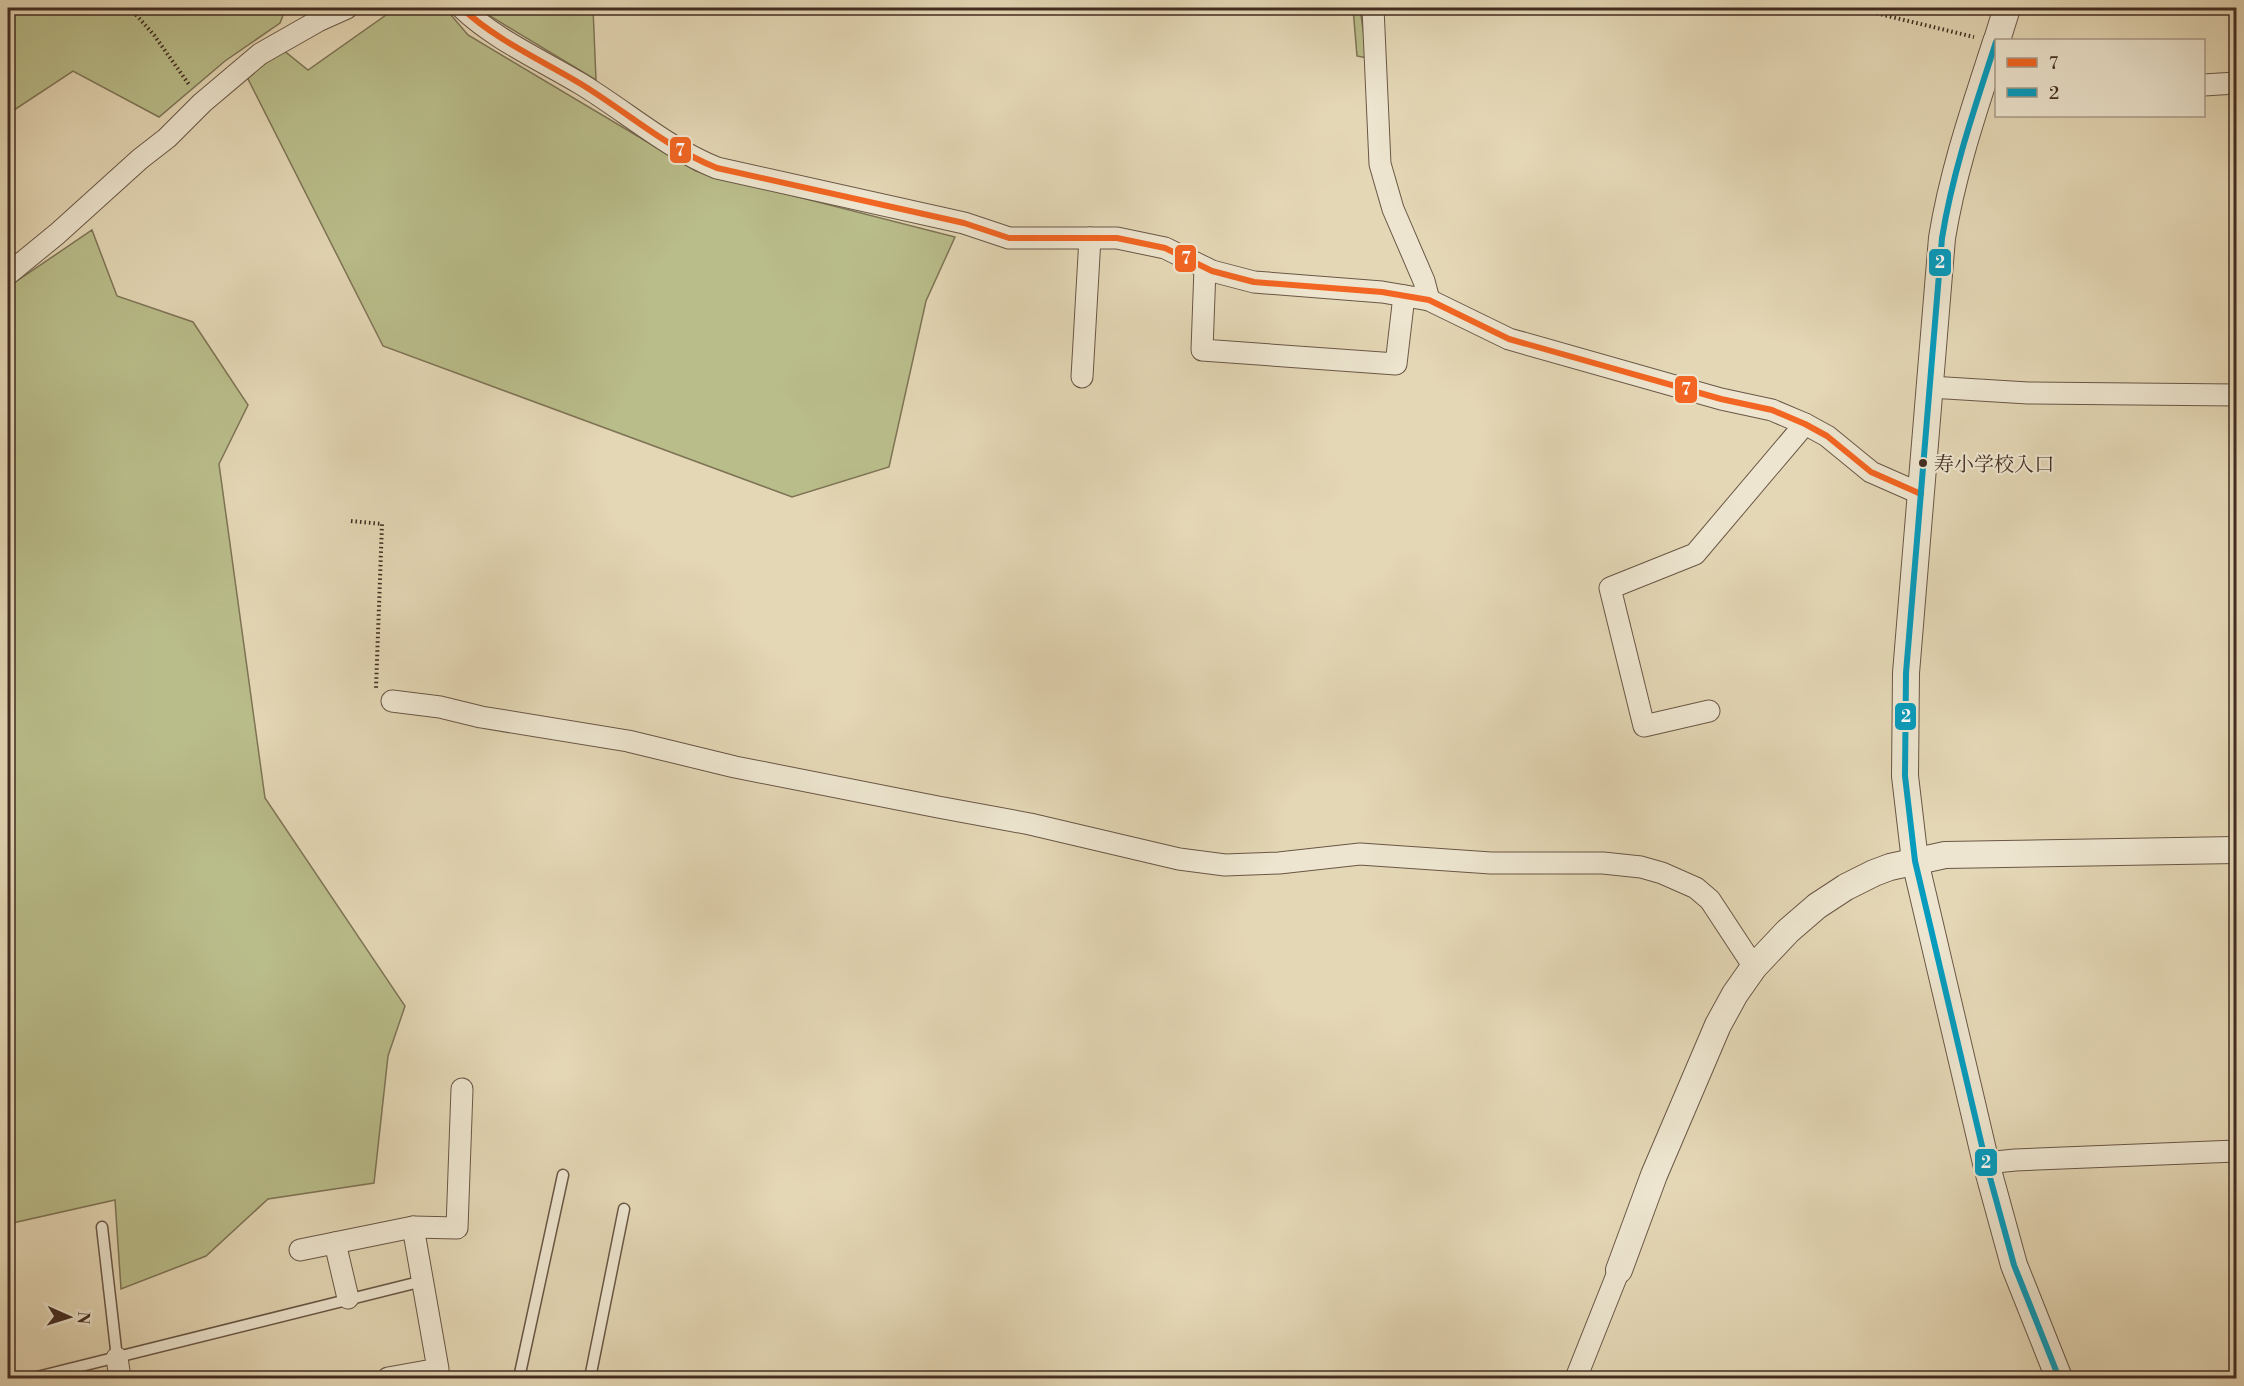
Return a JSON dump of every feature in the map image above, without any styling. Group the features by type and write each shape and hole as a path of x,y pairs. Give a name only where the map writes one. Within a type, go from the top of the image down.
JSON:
{"street":[{"path":"8,274 167,138 202,103 260,54 318,21 347,8"},
{"path":"462,8 538,61 597,94 691,158 717,168 964,224 1009,238 1117,238 1165,248 1205,268 1254,282 1382,292 1430,300 1509,339 1721,399 1772,410 1827,436 1871,472 1921,494"},
{"path":"1373,8 1380,164 1393,209 1430,300"},
{"path":"1997,39 2007,8"},
{"path":"1995,45 1961,148 1949,195 1942,238 1906,673 1905,776 1915,861 1986,1163 2014,1265 2059,1378"},
{"path":"2205,85 2236,84"},
{"path":"1082,377 1090,238"},
{"path":"1205,268 1202,350 1396,364 1404,296"},
{"path":"1930,387 2028,393 2236,394"},
{"path":"1709,711 1644,726 1610,588 1695,554 1805,424"},
{"path":"392,701 440,707 481,717 628,741 735,767 1030,824 1190,861 1225,865 1280,863 1360,854 1491,863 1603,864 1641,867 1662,873 1696,888 1710,900 1754,967"},
{"path":"1576,1378 1654,1174 1718,1025 1735,994 1754,967 1788,931 1817,906 1846,887 1890,867 1945,855 2236,850"},
{"path":"300,1250 413,1227 457,1228 462,1089"},
{"path":"1986,1163 2236,1151"},
{"path":"388,1378 441,1372 413,1227"},
{"path":"335,1243 348,1298"}],"lane":[{"path":"519,1378 563,1175"},
{"path":"590,1378 624,1209"},
{"path":"102,1227 118,1368"},
{"path":"33,1378 118,1368 348,1298 423,1281"}],"path":[{"path":"130,8 154,35 195,93"},
{"path":"1855,8 1995,42"},
{"path":"351,521 382,524 376,700 392,701"}],"green space":[{"path":"8,8 286,8 280,23 225,61 159,117 73,71 8,114"},
{"path":"396,8 445,8 468,35 696,171 955,237 926,301 889,467 792,497 383,346 247,77 283,50 308,70"},
{"path":"480,8 593,8 596,80 490,16"},
{"path":"1353,8 1360,8 1367,58 1357,56"},
{"path":"92,230 117,296 193,322 248,405 219,464 265,798 405,1006 388,1056 374,1183 268,1199 206,1256 121,1289 115,1200 8,1224 8,287"}],"transit line":[{"name":"7","path":"462,8 504,40 581,84 681,150 717,168 964,223 1009,238 1117,238 1165,248 1212,271 1254,282 1382,292 1429,300 1509,339 1721,399 1772,410 1827,436 1871,472 1921,494"},
{"name":"2","path":"1995,45 1958,163 1942,238 1906,673 1905,776 1915,861 1986,1163 2014,1265 2059,1378"}],"place":[{"name":"寿小学校入口","path":"1923,463"}]}
